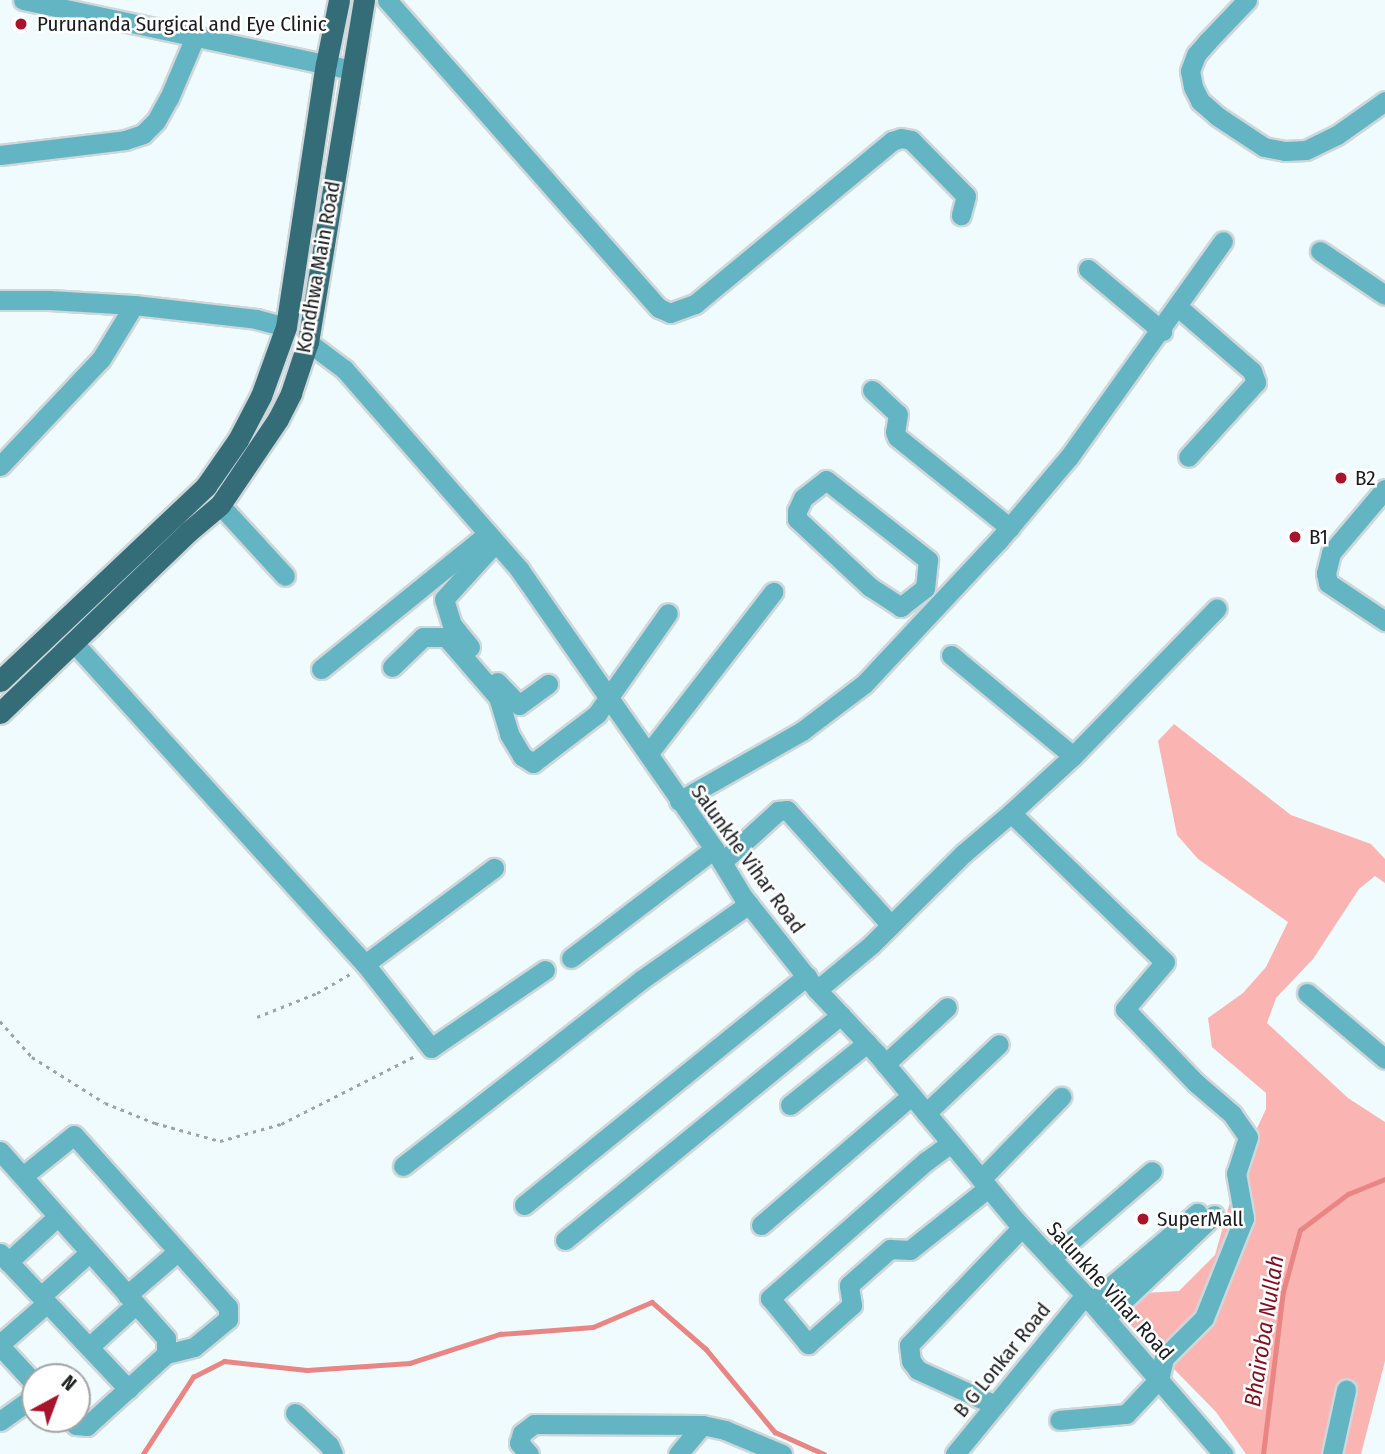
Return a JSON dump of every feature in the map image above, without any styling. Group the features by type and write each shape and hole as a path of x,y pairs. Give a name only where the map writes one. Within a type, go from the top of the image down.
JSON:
{"main road":[{"name":"Kondhwa Main Road","path":"0,681 206,486 238,440 277,359 286,327 326,64 339,0"},
{"name":"Kondhwa Main Road","path":"0,712 214,510 278,419 308,342 364,0"},
{"path":"192,500 214,510"}],"street":[{"path":"23,0 351,70"},
{"path":"387,0 659,308 670,313 695,304 892,141 901,138 912,140 966,196 961,215"},
{"path":"1247,0 1196,55 1191,71 1193,87 1200,101 1217,116 1264,147 1285,152 1306,150 1337,135 1385,101"},
{"path":"0,155 125,140 143,134 156,121 169,98 195,37"},
{"path":"679,802 813,723 864,684 1010,528 1069,457 1162,331 1223,241"},
{"path":"1320,251 1385,295"},
{"path":"1088,270 1162,331"},
{"path":"0,300 134,305 256,319 286,327"},
{"path":"0,466 101,359 134,305"},
{"path":"1178,307 1252,371 1256,382 1188,457"},
{"name":"Salunkhe Vihar Road","path":"308,342 345,369 548,608 749,904 812,983 885,1064 1022,1227 1089,1298 1223,1454"},
{"path":"872,390 898,414 895,432 897,437 1010,528"},
{"path":"826,480 832,482 928,560 925,588 901,607 870,587 801,526 797,510 803,498 819,483 826,480"},
{"path":"1385,489 1331,553 1326,572 1328,583 1385,621"},
{"path":"214,510 285,576"},
{"path":"321,669 492,539"},
{"path":"492,539 444,599 452,625 510,699 519,705 548,684"},
{"path":"925,588 942,601"},
{"path":"648,754 773,592"},
{"path":"524,1205 891,925 964,853 1073,756 1217,608"},
{"path":"392,667 423,637 446,637 498,697 509,734 522,756 533,764 597,714 668,613"},
{"path":"73,642 365,964 431,1048 545,970"},
{"path":"951,655 1073,756"},
{"path":"571,958 778,811 786,810 891,925"},
{"path":"1011,813 1165,962 1125,1009 1196,1083 1232,1114 1248,1137 1236,1173 1244,1218 1204,1318 1164,1358 1158,1379 1126,1415 1059,1420"},
{"path":"365,964 494,868"},
{"path":"403,1166 641,980 749,904"},
{"path":"1307,993 1385,1059"},
{"path":"885,1064 947,1007"},
{"path":"565,1240 841,1015"},
{"path":"790,1105 867,1044"},
{"path":"926,1113 999,1044"},
{"path":"761,1225 911,1096"},
{"path":"951,1143 926,1161 770,1298 808,1344 852,1305 849,1285 890,1249 910,1250 984,1183 1061,1097"},
{"path":"23,1176 74,1135 228,1307 230,1314 194,1347 166,1354 91,1422"},
{"path":"3,1160 23,1176 89,1254 166,1338 166,1354"},
{"path":"1051,1258 1152,1171"},
{"name":"B G Lonkar Road","path":"955,1454 1089,1298 1205,1214 1105,1318"},
{"path":"57,1217 4,1257 128,1389"},
{"path":"995,1405 918,1370 911,1361 909,1345 1022,1227"},
{"path":"89,1347 177,1252"},
{"path":"21,1368 0,1345 89,1254"},
{"path":"1332,1454 1346,1390"},
{"path":"0,1421 21,1406"},
{"path":"295,1413 329,1445 333,1454"},
{"path":"529,1454 519,1443 522,1433 534,1424 702,1425 725,1430 782,1454"},
{"path":"678,1454 702,1425"}],"path":[{"path":"257,1017 317,993 365,964"},
{"path":"0,1021 32,1057 105,1103 155,1123 220,1141 281,1124 431,1048"}],"shaded area":[{"path":"1174,724 1291,815 1371,844 1385,859 1385,883 1375,876 1359,889 1313,959 1276,998 1267,1023 1348,1098 1385,1122 1385,1361 1361,1454 1246,1454 1216,1412 1122,1316 1144,1293 1179,1291 1215,1255 1242,1160 1266,1109 1266,1093 1212,1047 1208,1018 1243,993 1266,967 1288,922 1198,859 1177,835 1158,741"}],"waterway":[{"name":"Bhairoba Nullah","path":"1263,1454 1283,1292 1300,1230 1348,1194 1385,1179"},
{"path":"143,1454 193,1377 224,1361 307,1370 410,1363 500,1334 593,1327 652,1302 706,1349 775,1432 824,1454"}],"place":[{"name":"Purunanda Surgical and Eye Clinic","path":"21,24"},
{"name":"B2","path":"1341,478"},
{"name":"B1","path":"1295,537"},
{"name":"SuperMall","path":"1143,1219"}]}
